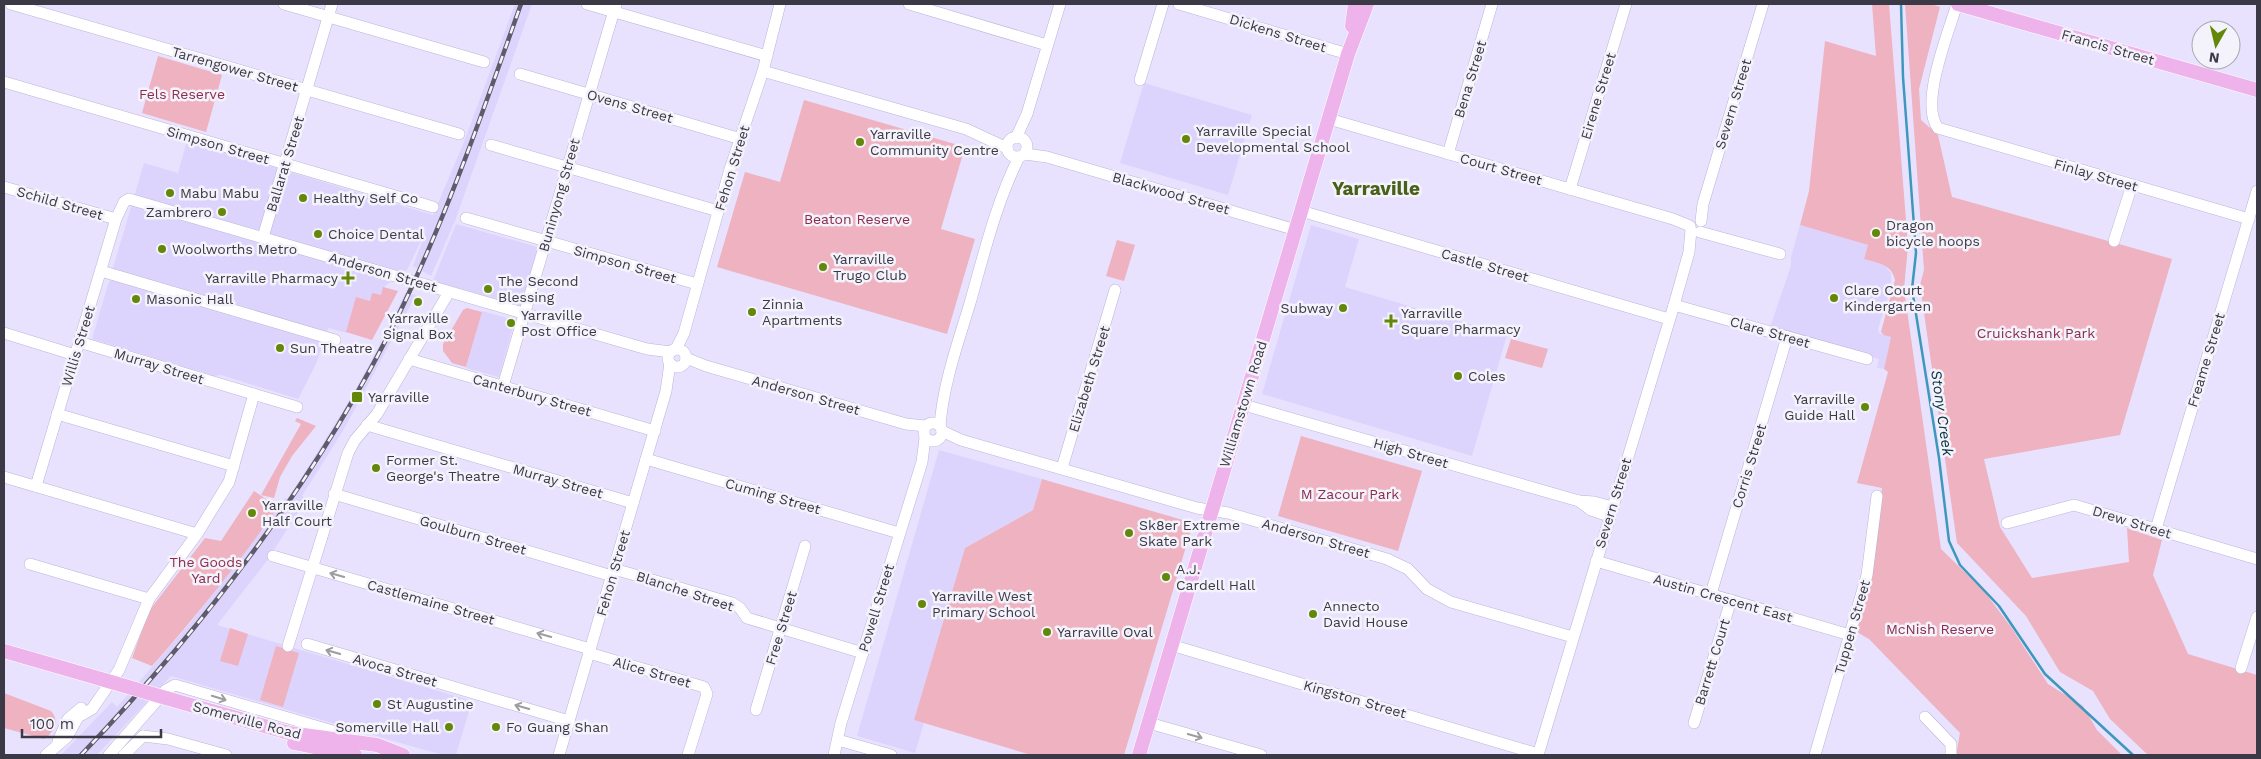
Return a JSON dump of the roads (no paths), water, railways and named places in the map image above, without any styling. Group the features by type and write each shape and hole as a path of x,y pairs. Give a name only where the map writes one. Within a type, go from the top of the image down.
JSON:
{"main road":[{"name":"Williamstown Road","path":"1348,54 1356,4"},
{"name":"Williamstown Road","path":"1139,755 1348,54 1367,4"},
{"name":"Francis Street","path":"1958,4 2257,90"},
{"name":"Somerville Road","path":"4,651 99,687"},
{"name":"Somerville Road","path":"4,659 99,687 289,733 377,746 400,755"},
{"name":"Somerville Road","path":"163,701 291,742 355,755"}],"street":[{"name":"Tarrengower Street","path":"12,4 459,134"},
{"path":"284,4 484,62"},
{"name":"Ballarat Street","path":"263,237 332,4"},
{"path":"587,4 615,8 767,56"},
{"name":"Fehon Street","path":"559,755 677,358 718,211 763,71 780,4"},
{"path":"909,4 1048,45"},
{"name":"Powell Street","path":"834,755 899,533 942,402 1060,4"},
{"path":"1140,80 1163,4"},
{"name":"Dickens Street","path":"1179,4 1348,54"},
{"name":"Bena Street","path":"1448,154 1492,4"},
{"name":"Eirene Street","path":"1570,189 1626,4"},
{"name":"Severn Street","path":"1538,754 1763,4"},
{"name":"Finlay Street","path":"1958,4 1932,92 1934,121 1943,130 2249,219"},
{"name":"Buninyong Street","path":"504,386 615,8"},
{"name":"Blackwood Street","path":"763,71 966,129 1047,157 1296,230"},
{"name":"Ovens Street","path":"520,74 741,139"},
{"name":"Simpson Street","path":"4,82 433,207"},
{"name":"Court Street","path":"1329,119 1673,219 1696,226 1719,237 1780,254"},
{"path":"491,145 718,211"},
{"path":"2114,241 2132,185"},
{"name":"Schild Street","path":"4,187 116,220"},
{"name":"Freame Street","path":"2156,530 2257,191"},
{"name":"Anderson Street","path":"121,206 126,200 133,200 1197,508 1228,513 1387,559 1408,569 1427,589 1451,602 1573,637"},
{"name":"Willis Street","path":"36,486 121,206"},
{"name":"Castle Street","path":"1301,212 1669,319"},
{"name":"Simpson Street","path":"466,218 697,284"},
{"path":"101,271 335,340"},
{"name":"Elizabeth Street","path":"1062,468 1115,290"},
{"path":"289,643 348,453 377,414 449,292"},
{"name":"Clare Street","path":"1674,304 1866,359"},
{"path":"4,333 75,355"},
{"name":"Corris Street","path":"1711,594 1787,337"},
{"name":"Murray Street","path":"79,342 297,407"},
{"name":"Canterbury Street","path":"409,359 655,431"},
{"path":"51,751 67,737 76,715 90,711 99,687 124,661 149,599 197,534 229,482 254,394"},
{"name":"High Street","path":"1244,405 1579,501 1591,510 1611,511"},
{"path":"57,414 234,466"},
{"name":"Murray Street","path":"367,425 633,503"},
{"name":"Cuming Street","path":"646,459 899,533"},
{"path":"4,477 197,534"},
{"name":"Goulburn Street","path":"334,494 613,572"},
{"name":"Tuppen Street","path":"1816,755 1867,575 1877,496"},
{"name":"Drew Street","path":"2007,522 2074,505 2257,559"},
{"name":"Free Street","path":"756,710 805,546"},
{"name":"Castlemaine Street","path":"273,556 590,651"},
{"name":"Austin Crescent East","path":"1596,561 1850,635"},
{"path":"30,564 149,599"},
{"name":"Blanche Street","path":"613,572 732,603 740,608 747,618 863,653"},
{"name":"Barrett Court","path":"1694,723 1731,600"},
{"path":"2242,668 2257,617"},
{"name":"Avoca Street","path":"307,644 569,721"},
{"name":"Kingston Street","path":"1171,645 1538,754"},
{"name":"Alice Street","path":"590,651 704,687 706,694 688,755"},
{"name":"Somerville Road","path":"138,724 168,688 177,686 377,746"},
{"path":"1925,717 1950,744 1951,755"},
{"path":"1149,723 1261,755"},
{"path":"108,755 138,724 144,731 143,736 124,755"},
{"path":"143,736 168,739 226,755"},
{"path":"838,740 891,755"}],"waterway":[{"name":"Stony Creek","path":"1901,4 1903,77 1916,253 1912,289 1939,458 1949,541 1960,565 1999,606 2045,674 2133,755"}],"railway":[{"path":"81,755 131,702 224,590 268,532 309,472 347,410 383,346 430,246 471,143 521,4"}],"place":[{"name":"Yarraville Special Developmental School","path":"1186,139"},
{"name":"Yarraville Community Centre","path":"860,142"},
{"name":"Mabu Mabu","path":"170,193"},
{"name":"Healthy Self Co","path":"303,198"},
{"name":"Zambrero","path":"222,212"},
{"name":"Dragon bicycle hoops","path":"1876,233"},
{"name":"Choice Dental","path":"318,234"},
{"name":"Woolworths Metro","path":"162,249"},
{"name":"Yarraville Trugo Club","path":"823,267"},
{"name":"Yarraville Pharmacy","path":"348,278"},
{"name":"The Second Blessing","path":"488,289"},
{"name":"Clare Court Kindergarten","path":"1834,298"},
{"name":"Masonic Hall","path":"136,299"},
{"name":"Yarraville Signal Box","path":"418,302"},
{"name":"Subway","path":"1343,308"},
{"name":"Zinnia Apartments","path":"752,312"},
{"name":"Yarraville Square Pharmacy","path":"1391,321"},
{"name":"Yarraville Post Office","path":"511,323"},
{"name":"Sun Theatre","path":"280,348"},
{"name":"Coles","path":"1458,376"},
{"name":"Yarraville","path":"357,397"},
{"name":"Yarraville Guide Hall","path":"1865,407"},
{"name":"Former St. George's Theatre","path":"376,468"},
{"name":"Yarraville Half Court","path":"252,513"},
{"name":"Sk8er Extreme Skate Park","path":"1129,533"},
{"name":"A.J. Cardell Hall","path":"1166,577"},
{"name":"Yarraville West Primary School","path":"922,604"},
{"name":"Annecto David House","path":"1313,614"},
{"name":"Yarraville Oval","path":"1047,632"},
{"name":"St Augustine","path":"377,704"},
{"name":"Somerville Hall","path":"449,727"},
{"name":"Fo Guang Shan","path":"496,727"}],"district":[{"name":"Yarraville","path":"1376,188"}],"park label":[{"name":"Fels Reserve","path":"182,94"},
{"name":"Beaton Reserve","path":"857,219"},
{"name":"Cruickshank Park","path":"2036,333"},
{"name":"M Zacour Park","path":"1350,494"},
{"name":"The Goods Yard","path":"206,570"},
{"name":"McNish Reserve","path":"1940,629"}]}
